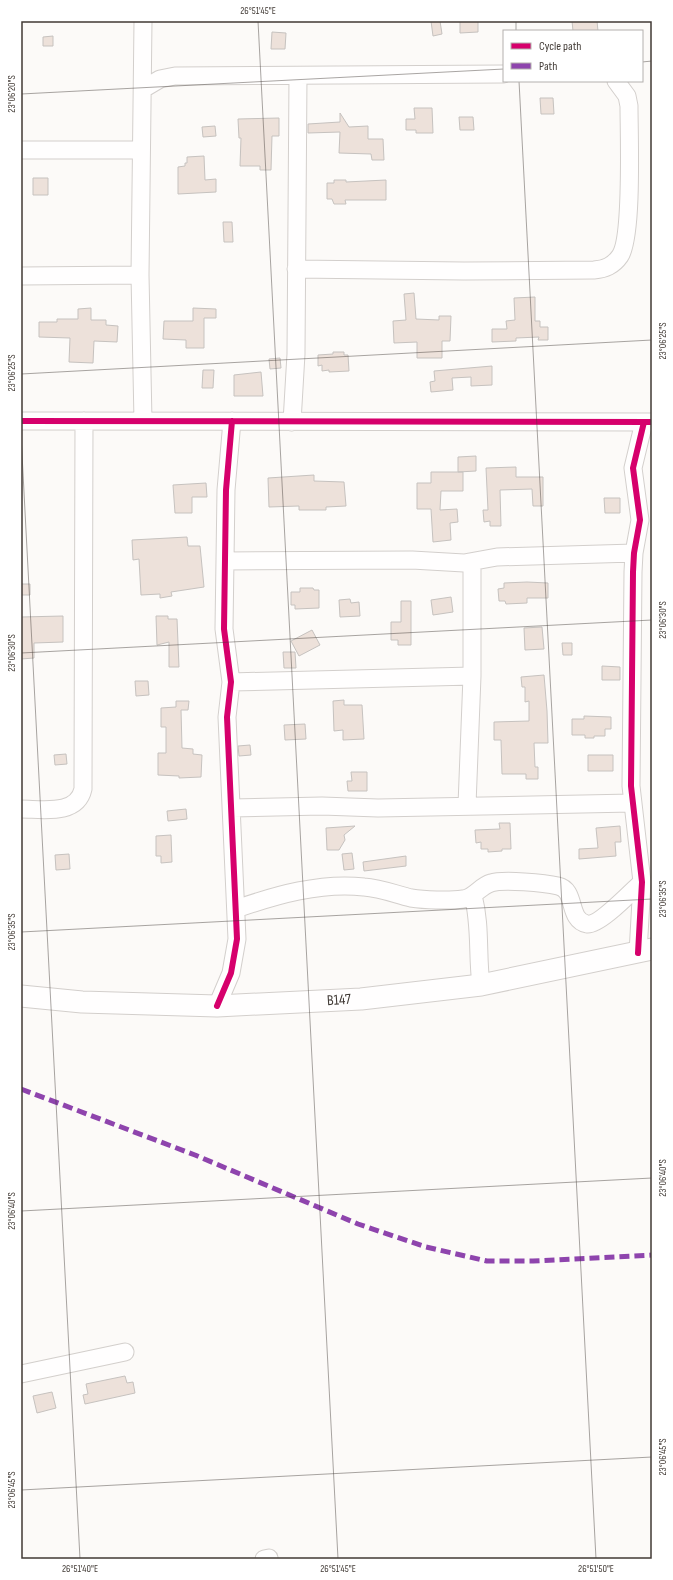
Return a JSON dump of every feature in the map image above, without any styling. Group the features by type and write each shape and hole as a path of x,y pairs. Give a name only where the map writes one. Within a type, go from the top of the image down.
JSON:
{"main road":[{"name":"B147","path":"21,996 82,1002 217,1006 361,999 481,985 645,951"}],"street":[{"path":"143,21 140,275 143,421"},
{"path":"143,89 160,79 175,76 503,74"},
{"path":"292,422 296,374 298,76"},
{"path":"296,268 464,271 594,270 603,269 611,265 620,255 626,238 629,186 629,106 627,96 617,82"},
{"path":"21,150 141,150"},
{"path":"21,276 140,275"},
{"path":"21,421 648,422 633,468 640,520 634,553 631,786 642,882 645,951"},
{"path":"21,809 70,807 77,802 83,790 84,421"},
{"path":"217,1006 231,972 237,939 227,717 231,682 224,629 226,490 232,422"},
{"path":"225,561 412,560 451,563 472,562 497,557 634,553"},
{"path":"467,805 472,676 472,562"},
{"path":"231,682 472,676"},
{"path":"232,808 322,806 378,808 632,802"},
{"path":"236,908 269,898 337,886 365,887 419,899 464,899 473,895 491,882 522,882 557,886 568,892 574,913 580,920 587,924 593,923 602,918 642,882"},
{"path":"473,895 479,924 478,956 481,985"},
{"path":"21,1374 125,1352"}],"building":[{"path":"431,21 440,21 442,34 433,36"},
{"path":"460,21 478,21 478,32 460,33"},
{"path":"572,21 597,21 598,30 573,30"},
{"path":"272,32 286,33 285,49 271,49"},
{"path":"53,36 53,46 43,46 43,37"},
{"path":"540,98 553,98 554,114 541,114"},
{"path":"414,108 432,108 433,133 416,133 416,130 406,130 406,119 415,119"},
{"path":"340,113 349,127 368,126 368,139 383,139 384,160 372,160 371,154 339,153 340,132 308,133 308,124 340,122"},
{"path":"459,117 473,117 474,130 460,130"},
{"path":"279,118 279,136 272,136 271,170 260,170 260,166 240,166 241,138 239,138 238,119"},
{"path":"215,126 216,136 203,137 202,127"},
{"path":"204,156 205,180 216,179 216,192 178,194 178,167 185,166 185,163 187,163 187,157"},
{"path":"33,178 48,178 48,195 33,195"},
{"path":"334,180 346,180 346,182 386,180 386,200 345,200 346,204 334,204 332,199 327,199 327,183 334,183"},
{"path":"223,222 232,222 233,242 224,242"},
{"path":"414,293 416,319 439,320 439,316 451,316 450,341 442,341 442,358 417,358 417,342 394,343 393,321 406,320 404,294"},
{"path":"535,297 535,321 540,321 540,327 548,327 548,340 538,340 539,337 516,338 516,341 492,342 492,329 507,329 506,321 515,320 514,298"},
{"path":"91,308 91,320 106,320 106,325 118,326 117,342 94,341 93,363 69,362 70,338 39,337 39,322 57,322 57,319 78,319 78,309"},
{"path":"193,308 216,309 216,318 204,318 204,348 186,348 186,340 163,339 164,321 193,321"},
{"path":"333,352 344,352 344,355 348,355 349,371 322,371 322,365 318,366 318,355 333,354"},
{"path":"280,358 281,368 270,369 269,359"},
{"path":"492,366 492,385 471,386 471,377 452,378 453,390 431,392 430,382 435,381 434,371"},
{"path":"203,370 214,370 213,388 202,388"},
{"path":"261,372 263,396 234,396 234,375"},
{"path":"476,456 476,471 458,472 458,457"},
{"path":"516,467 516,477 543,477 543,506 533,506 532,489 500,490 501,526 490,526 490,521 484,522 483,510 488,510 486,468"},
{"path":"431,472 463,472 463,491 441,491 440,510 457,509 458,522 450,523 451,540 433,542 431,509 417,509 417,483 431,483"},
{"path":"314,475 314,481 344,482 346,506 326,507 326,510 299,510 299,506 269,507 268,478"},
{"path":"206,483 207,497 192,497 192,513 175,513 173,485"},
{"path":"604,498 620,498 620,513 605,513"},
{"path":"187,537 188,546 200,546 204,587 171,592 172,596 160,598 160,594 141,595 139,559 133,560 132,540"},
{"path":"504,583 548,583 548,598 527,598 527,603 506,604 505,601 499,601 498,589 504,588"},
{"path":"21,584 30,584 30,595 21,595"},
{"path":"300,588 313,588 314,590 319,590 319,608 295,609 295,605 291,605 291,592 300,592"},
{"path":"451,597 453,612 433,615 431,600"},
{"path":"350,599 351,603 359,602 360,616 340,617 339,600"},
{"path":"401,601 411,601 411,645 398,645 398,640 391,640 391,622 401,622"},
{"path":"63,616 63,642 34,643 34,658 21,659 21,617"},
{"path":"156,616 168,616 168,619 177,619 179,667 169,667 169,642 157,645"},
{"path":"542,627 544,649 525,650 524,628"},
{"path":"312,630 320,645 299,656 291,641"},
{"path":"562,643 572,643 572,655 563,655"},
{"path":"283,652 295,652 296,668 284,668"},
{"path":"602,666 620,667 620,680 602,680"},
{"path":"544,675 548,743 534,743 535,767 538,767 538,779 526,779 526,774 502,774 501,740 494,740 494,722 529,721 529,701 525,702 525,687 522,687 521,677"},
{"path":"135,681 148,681 149,695 136,696"},
{"path":"344,700 344,705 362,705 364,739 343,740 343,730 334,731 333,701"},
{"path":"176,701 189,701 188,710 181,710 182,748 193,749 193,754 202,755 201,777 179,778 179,776 158,775 158,753 166,753 166,727 161,727 161,708 176,707"},
{"path":"584,716 611,717 611,729 605,729 605,736 594,736 594,738 585,738 585,735 572,735 572,719 584,719"},
{"path":"305,724 306,739 285,740 284,725"},
{"path":"250,745 251,755 239,756 238,746"},
{"path":"66,754 67,764 55,765 54,755"},
{"path":"588,755 613,755 613,771 588,771"},
{"path":"351,772 367,772 367,791 348,791 347,781 352,781"},
{"path":"186,809 187,819 168,821 167,811"},
{"path":"499,823 510,823 511,849 488,852 488,849 481,849 481,842 476,843 475,830 500,829"},
{"path":"355,826 344,835 345,840 339,850 327,850 326,828"},
{"path":"620,826 621,842 615,842 616,856 579,859 579,849 598,848 596,828"},
{"path":"171,835 172,862 161,863 161,856 156,856 156,836"},
{"path":"352,853 354,869 344,870 342,854"},
{"path":"69,854 70,869 56,870 55,855"},
{"path":"406,856 406,866 364,871 363,862"},
{"path":"125,1376 127,1383 133,1382 135,1393 85,1404 83,1395 88,1394 86,1384"},
{"path":"52,1392 56,1408 37,1413 33,1396"}],"marked path":[{"path":"21,1089 195,1155 358,1224 426,1247 487,1261 533,1261 652,1255"}],"cycle path":[{"path":"21,421 652,422"},
{"path":"217,1006 231,973 237,939 227,717 231,682 224,629 226,490 232,421"},
{"path":"638,953 642,882 631,786 633,572 634,553 640,520 633,468 644,422"}]}
